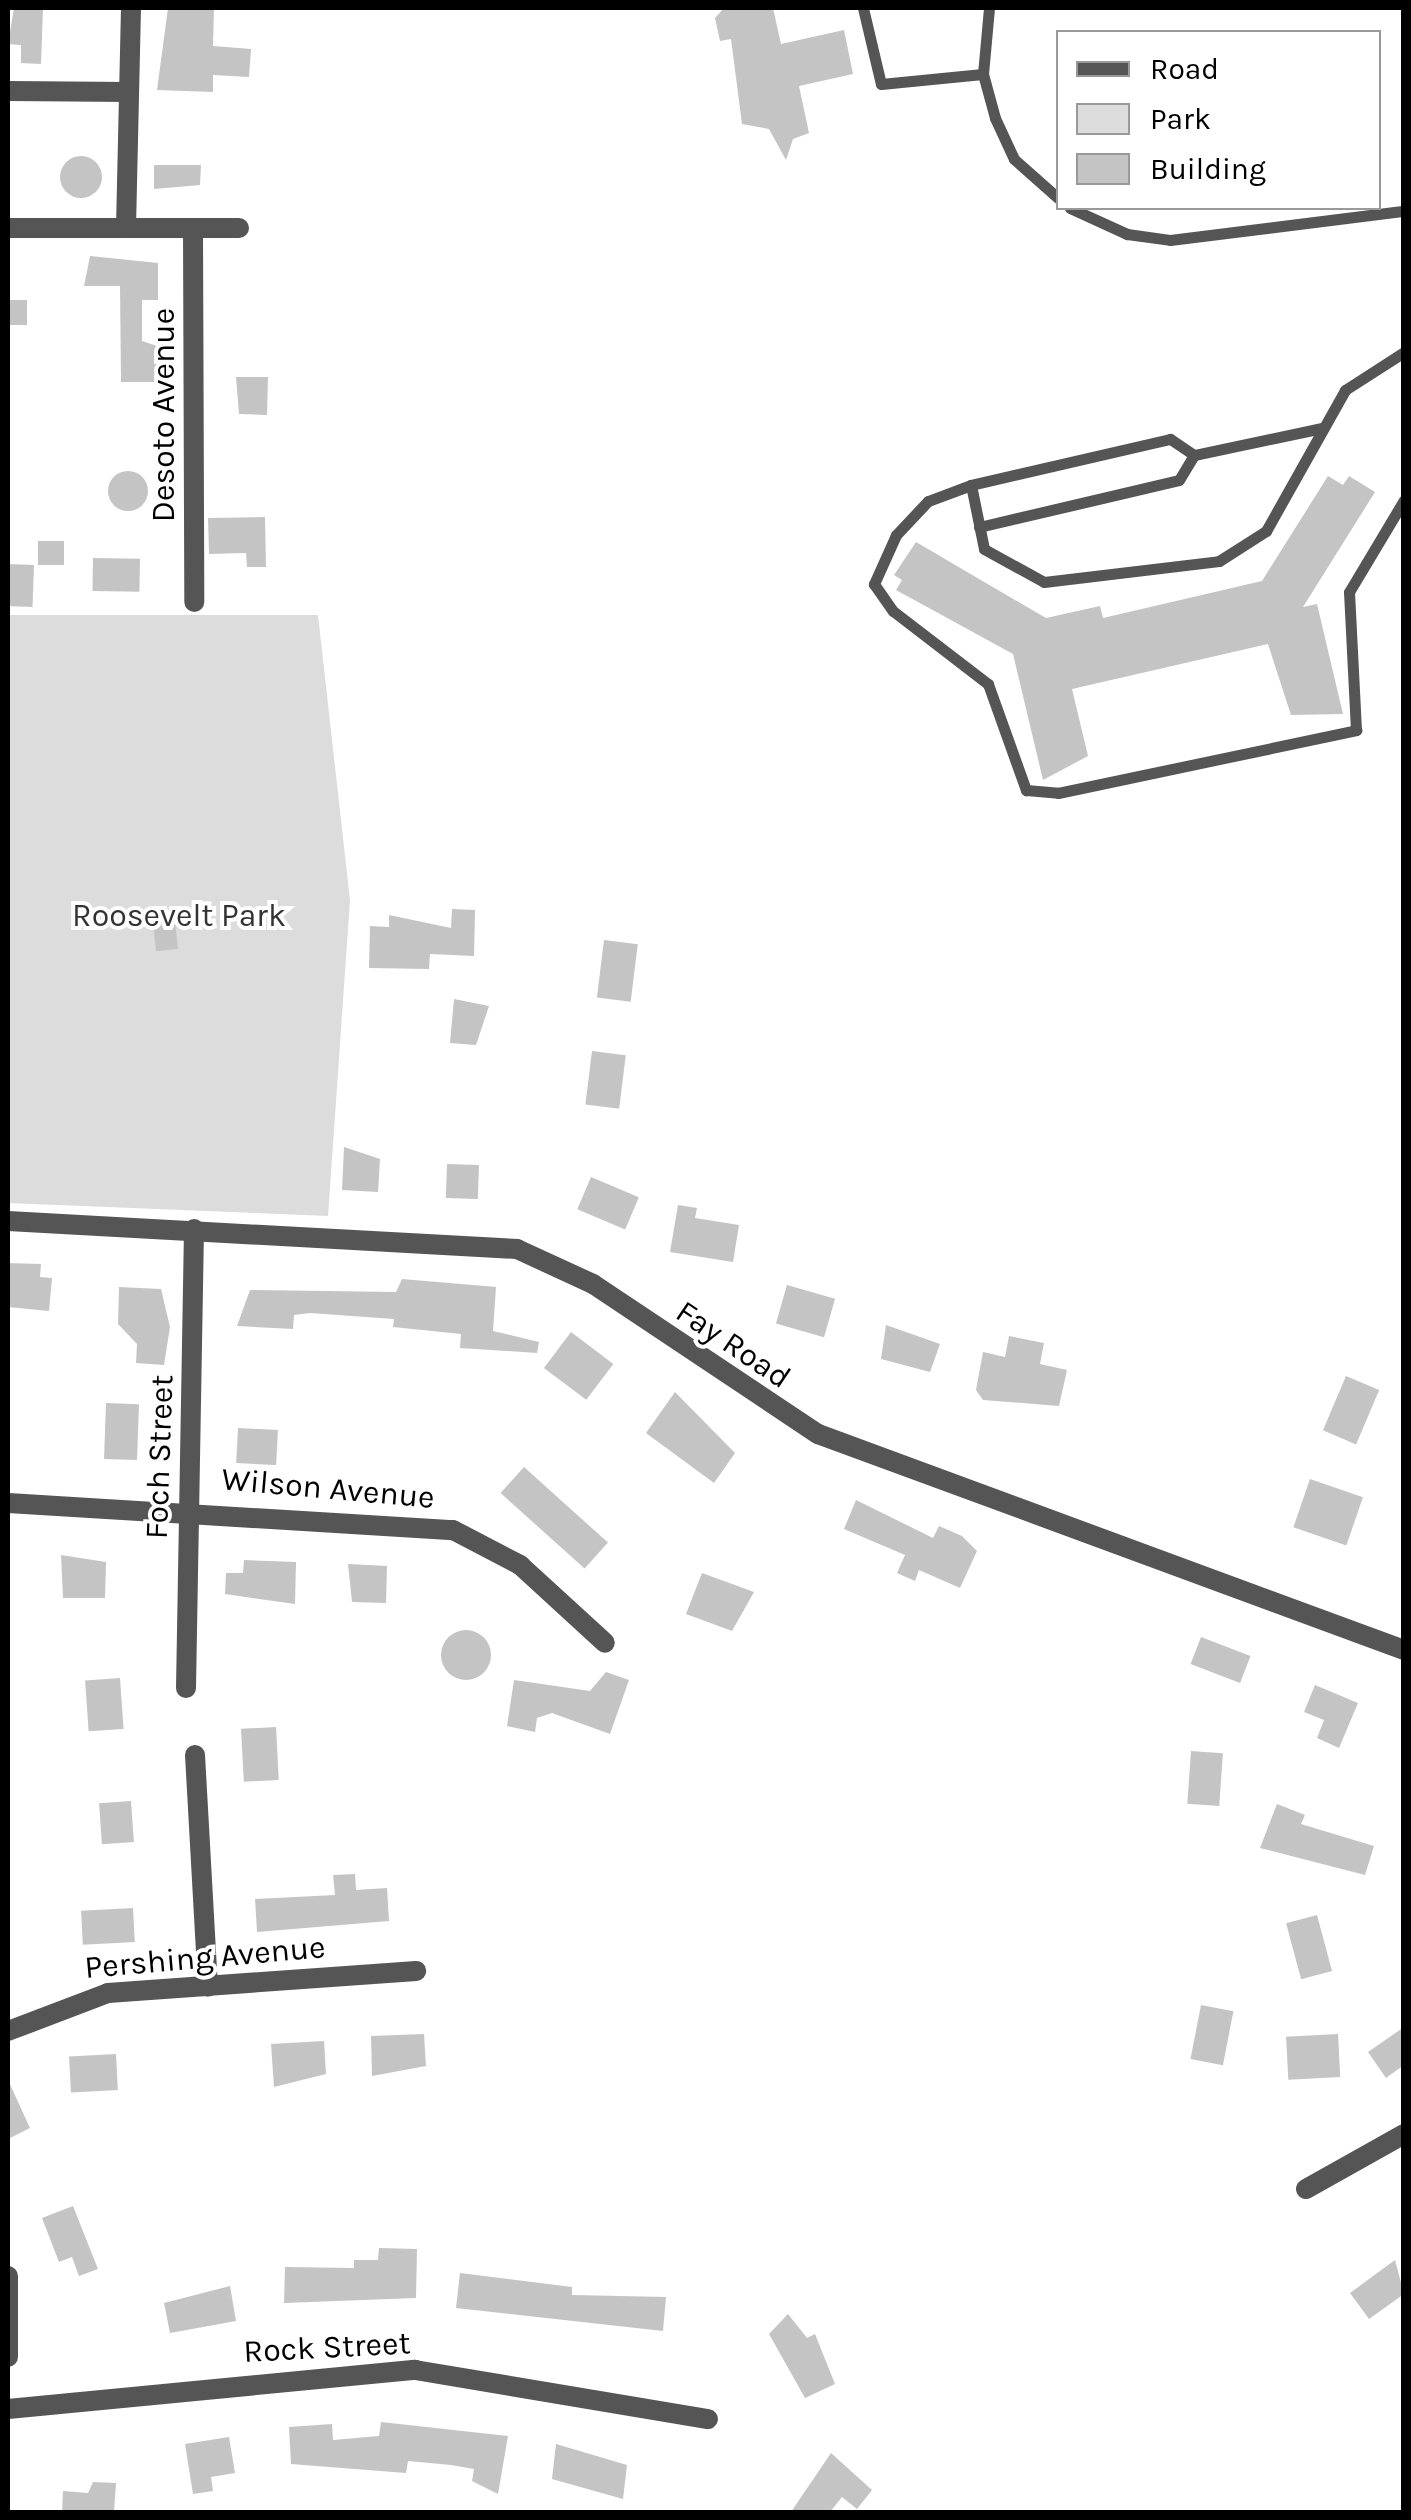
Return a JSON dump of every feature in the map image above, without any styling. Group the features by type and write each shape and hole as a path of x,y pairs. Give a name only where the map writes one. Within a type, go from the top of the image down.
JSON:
{"street":[{"path":"126,228 130,8"},
{"path":"8,91 128,92"},
{"path":"8,228 239,228"},
{"name":"Desoto Avenue","path":"193,228 194,602"},
{"name":"Fay Road","path":"8,1221 516,1249 593,1284 818,1434 1404,1650"},
{"name":"Foch Street","path":"186,1688 194,1229"},
{"name":"Wilson Avenue","path":"8,1504 188,1508 454,1530 520,1565 604,1644"},
{"path":"195,1755 208,1987"},
{"name":"Pershing Avenue","path":"8,2032 71,2000 416,1971"},
{"path":"1306,2189 1404,2134"},
{"path":"8,2276 8,2358"},
{"name":"Rock Street","path":"8,2409 415,2370 708,2420"}],"lane":[{"path":"863,8 882,84 984,74"},
{"path":"989,8 984,74 1014,159 1056,196"},
{"path":"1074,210 1127,234 1170,240 1404,211"},
{"path":"970,484 984,549 1044,582 1219,561 1266,531 1345,390 1404,352"},
{"path":"1322,428 1194,455 1170,439 970,484 917,512 874,584 893,611 988,684 1026,790 1058,793 1356,730 1348,592 1404,500"},
{"path":"979,527 1179,480 1194,455"}],"green space":[{"name":"Roosevelt Park","path":"8,615 318,615 350,900 328,1216 8,1203"}],"building":[{"path":"14,8 43,9 41,64 21,63 21,45 8,44"},
{"path":"168,8 214,8 213,46 251,49 249,77 213,75 213,92 157,90"},
{"path":"724,8 773,8 781,44 844,30 853,74 799,86 809,133 793,139 786,160 769,129 742,124 731,39 720,41 715,18"},
{"path":"81,156 96,162 102,177 96,192 81,198 66,192 60,177 66,162"},
{"path":"154,165 201,165 200,185 154,189"},
{"path":"90,256 158,263 158,300 142,300 142,341 163,348 157,382 121,382 120,286 84,286"},
{"path":"8,300 27,300 27,325 8,325"},
{"path":"236,377 268,377 267,415 239,414"},
{"path":"128,471 142,477 148,491 142,505 128,511 114,505 108,491 114,477"},
{"path":"1328,476 1343,485 1349,476 1375,492 1303,607 1317,604 1343,714 1291,715 1268,644 1072,689 1088,756 1043,780 1013,654 896,590 902,580 894,575 916,542 1046,618 1100,606 1103,618 1262,581"},
{"path":"265,517 266,567 247,567 246,553 209,554 208,518"},
{"path":"38,541 64,541 64,565 38,565"},
{"path":"93,558 140,559 139,592 92,591"},
{"path":"8,564 34,565 33,607 8,606"},
{"path":"452,909 475,910 474,956 430,954 429,969 369,968 370,926 389,927 389,915 451,928"},
{"path":"175,921 178,949 156,951 153,923"},
{"path":"604,940 638,944 631,1002 597,998"},
{"path":"454,999 489,1006 476,1045 450,1043"},
{"path":"592,1051 626,1055 619,1109 585,1105"},
{"path":"344,1147 380,1159 378,1192 342,1190"},
{"path":"447,1164 479,1165 478,1199 446,1198"},
{"path":"591,1177 639,1197 625,1230 577,1209"},
{"path":"678,1205 697,1208 695,1218 739,1225 733,1262 670,1252"},
{"path":"8,1263 41,1264 40,1277 52,1278 49,1311 8,1307"},
{"path":"402,1279 496,1287 493,1331 539,1342 537,1353 460,1348 461,1334 393,1327 394,1319 310,1313 294,1315 293,1329 237,1326 250,1290 396,1292"},
{"path":"787,1285 835,1299 824,1337 776,1323"},
{"path":"119,1287 161,1289 170,1327 164,1365 136,1363 137,1344 118,1324"},
{"path":"886,1325 940,1344 930,1372 881,1359"},
{"path":"571,1332 613,1364 586,1400 544,1368"},
{"path":"1009,1336 1044,1343 1040,1364 1067,1370 1059,1406 983,1400 976,1390 983,1352 1005,1357"},
{"path":"1346,1376 1379,1390 1356,1444 1323,1430"},
{"path":"675,1392 735,1453 714,1483 646,1433"},
{"path":"106,1403 139,1404 137,1460 104,1459"},
{"path":"238,1428 278,1430 276,1465 236,1463"},
{"path":"524,1467 608,1543 585,1569 501,1493"},
{"path":"1310,1479 1363,1497 1346,1545 1293,1527"},
{"path":"856,1500 933,1538 939,1526 962,1536 977,1551 960,1588 919,1570 915,1581 897,1573 905,1555 844,1529"},
{"path":"61,1555 106,1562 105,1598 63,1598"},
{"path":"244,1560 296,1562 295,1604 225,1594 226,1573 243,1573"},
{"path":"348,1564 387,1566 386,1603 352,1602"},
{"path":"702,1573 754,1592 732,1631 686,1614"},
{"path":"466,1630 484,1637 491,1655 484,1673 466,1680 448,1673 441,1655 448,1637"},
{"path":"1201,1637 1250,1656 1240,1683 1191,1664"},
{"path":"606,1672 629,1680 610,1734 552,1713 537,1718 535,1732 507,1726 514,1680 590,1691"},
{"path":"120,1678 124,1729 89,1731 85,1680"},
{"path":"1315,1685 1358,1703 1339,1748 1317,1738 1324,1720 1304,1712"},
{"path":"276,1727 279,1780 244,1782 241,1729"},
{"path":"1191,1751 1223,1753 1219,1806 1187,1804"},
{"path":"131,1801 134,1842 102,1844 99,1803"},
{"path":"1277,1804 1305,1815 1301,1824 1374,1846 1365,1875 1260,1848"},
{"path":"355,1874 356,1890 387,1888 389,1921 257,1932 255,1899 335,1895 333,1875"},
{"path":"133,1908 135,1942 83,1945 81,1911"},
{"path":"1317,1915 1332,1971 1301,1979 1286,1923"},
{"path":"1201,2005 1233,2011 1223,2065 1191,2059"},
{"path":"1404,2027 1404,2065 1386,2078 1368,2052"},
{"path":"424,2034 426,2066 372,2076 371,2036"},
{"path":"1338,2034 1340,2077 1288,2080 1286,2037"},
{"path":"324,2041 326,2074 274,2087 271,2044"},
{"path":"116,2054 118,2090 71,2092 69,2056"},
{"path":"8,2080 30,2128 8,2139"},
{"path":"73,2206 98,2269 79,2276 72,2257 59,2262 42,2218"},
{"path":"379,2248 417,2249 416,2298 284,2303 285,2267 354,2268 354,2260 378,2260"},
{"path":"1395,2260 1404,2294 1369,2319 1350,2293"},
{"path":"460,2273 572,2287 572,2295 666,2297 663,2331 456,2308"},
{"path":"230,2286 236,2321 170,2333 164,2303"},
{"path":"788,2314 807,2338 815,2334 835,2384 805,2398 769,2334"},
{"path":"381,2422 508,2436 498,2494 472,2481 474,2469 451,2465 408,2461 406,2473 291,2464 289,2427 332,2424 333,2440 379,2436"},
{"path":"229,2437 235,2473 211,2477 213,2491 193,2494 185,2444"},
{"path":"556,2444 627,2465 623,2499 552,2479"},
{"path":"831,2453 872,2490 857,2509 842,2497 830,2512 791,2512"},
{"path":"93,2482 116,2483 114,2512 62,2512 63,2491 88,2493"}]}
